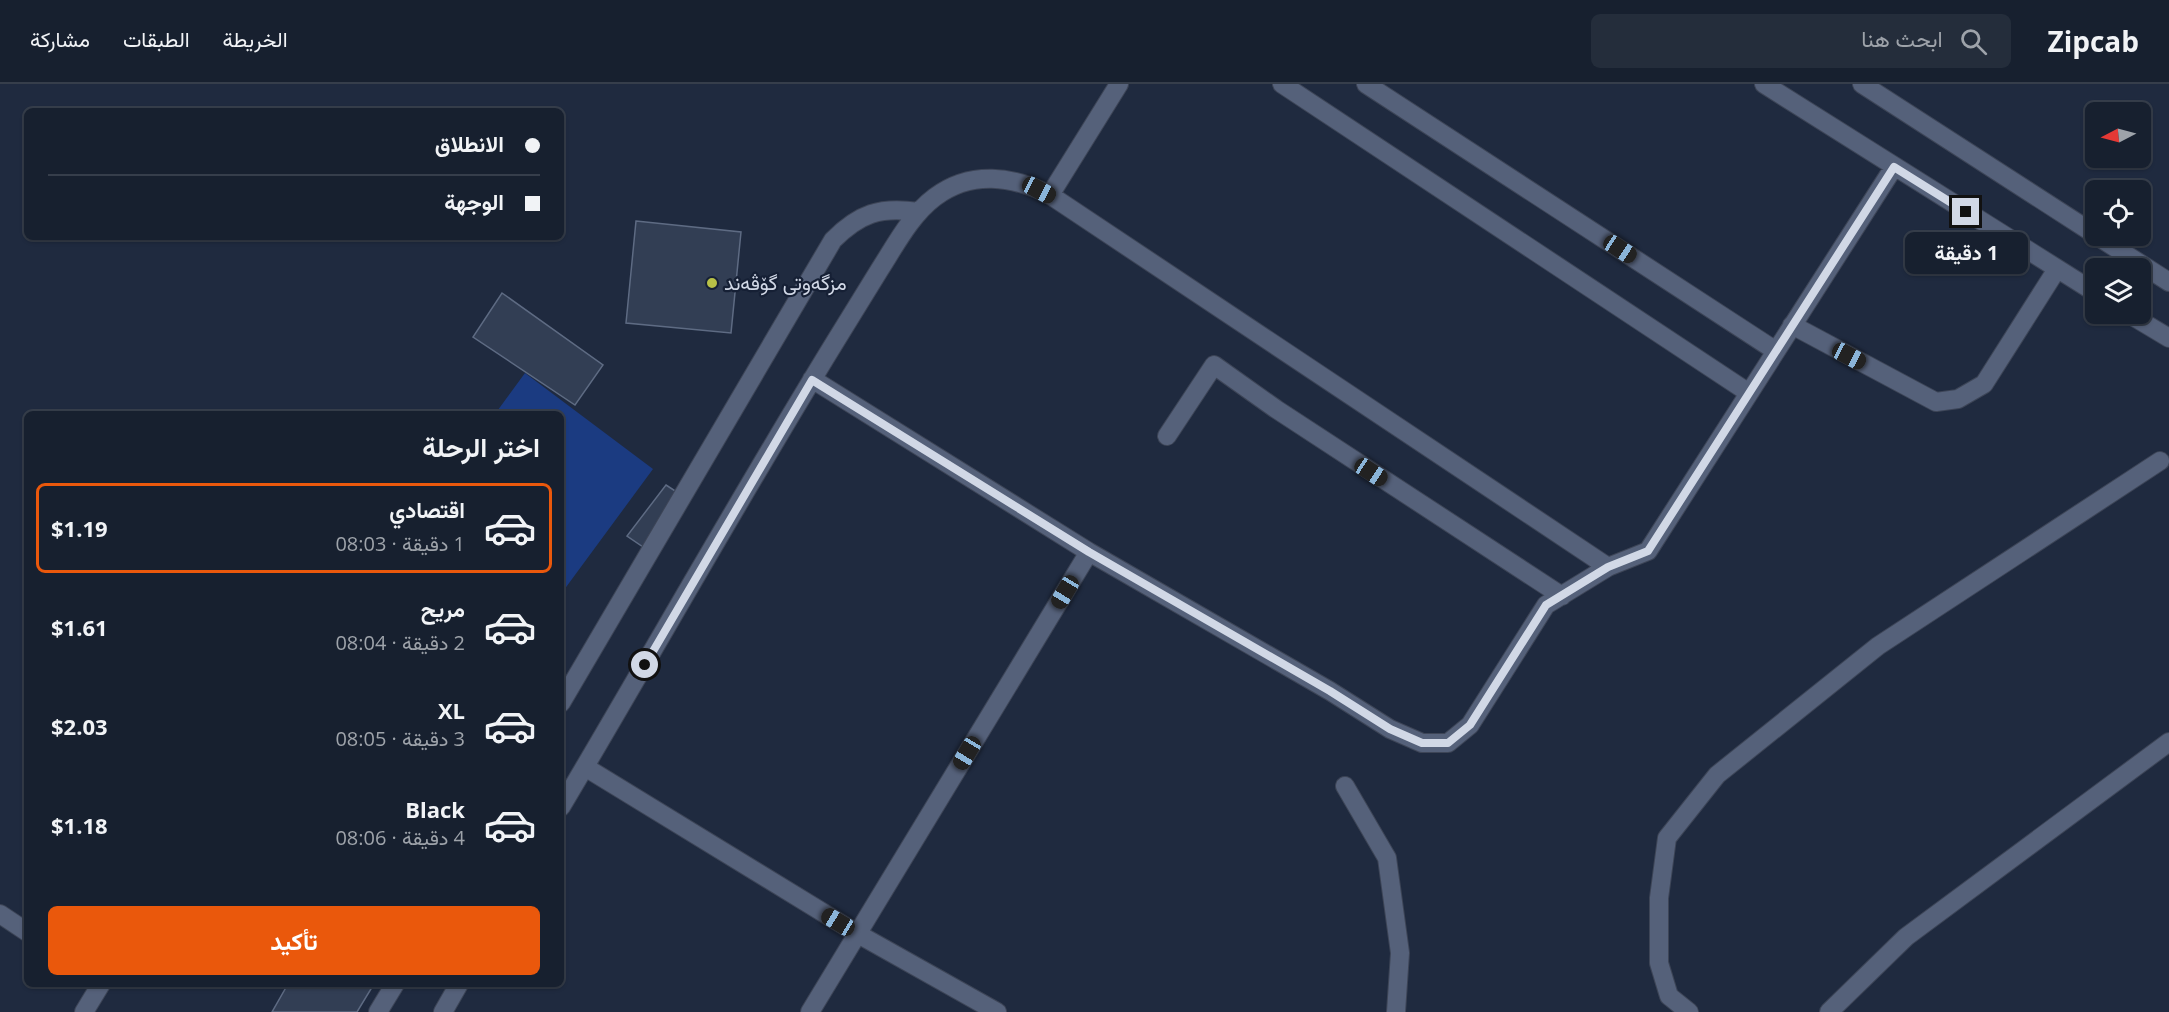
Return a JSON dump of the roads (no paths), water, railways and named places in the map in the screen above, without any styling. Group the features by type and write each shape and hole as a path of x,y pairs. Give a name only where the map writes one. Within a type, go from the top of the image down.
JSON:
{"street":[{"path":"1050,195 1119,84"},
{"path":"1282,84 1749,393"},
{"path":"1366,84 1776,351"},
{"path":"1764,84 2085,286"},
{"path":"1862,84 2085,228"},
{"path":"812,380 1089,552 1330,691 1390,729 1422,743 1448,743 1470,725 1546,605 1608,567 1648,551 1894,167"},
{"path":"564,802 812,380 893,248 918,212 936,196 981,179 1005,179 1029,184 1050,195 1608,567"},
{"path":"564,698 833,240 846,227 863,216 900,209 918,212"},
{"path":"2113,246 2169,282"},
{"path":"1792,325 1936,402 1958,399 1984,384 2057,269"},
{"path":"2146,324 2169,338"},
{"path":"1167,436 1214,365 1276,409 1562,596"},
{"path":"1689,1012 1669,996 1659,963 1659,898 1667,838 1717,774 1878,646 2160,461"},
{"path":"810,1012 1089,552"},
{"path":"1829,1012 1906,937 2169,742"},
{"path":"585,767 858,934 997,1012"},
{"path":"1345,786 1387,858 1400,953 1396,1012"},
{"path":"0,914 24,930"},
{"path":"84,1012 99,987"},
{"path":"378,1012 393,987"},
{"path":"443,1012 457,987"}],"place":[{"name":"مزگەوتی گۆڤەند","path":"712,283"}]}
